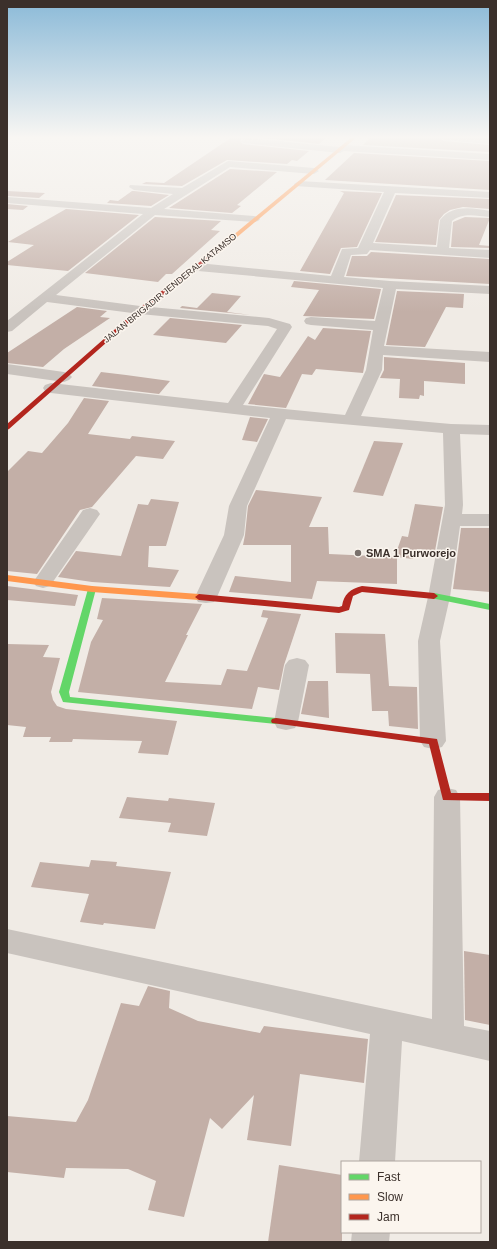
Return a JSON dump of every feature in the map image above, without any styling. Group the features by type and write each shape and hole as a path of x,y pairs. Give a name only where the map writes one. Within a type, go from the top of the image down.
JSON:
{"main road":[{"name":"JALAN BRIGADIR JENDERAL KATAMSO","path":"7,428 140,310 198,267 254,219 284,195"},
{"path":"7,578 92,589 206,597 339,610 346,608 347,596 350,592 362,589 439,598 490,607"},
{"path":"92,589 64,692 66,700 286,722 433,741 447,797 490,797"}],"street":[{"path":"7,328 153,211 179,195"},
{"path":"336,280 346,252 363,251 388,195"},
{"path":"7,200 254,219"},
{"path":"443,250 446,220 453,214 463,212 490,214"},
{"path":"365,246 490,254"},
{"path":"198,267 390,285 490,290"},
{"path":"350,420 374,370 380,326 390,285"},
{"path":"44,298 140,310 269,322 285,327 233,408"},
{"path":"311,321 380,326"},
{"path":"376,350 490,357"},
{"path":"7,368 64,377"},
{"path":"51,388 280,414 452,429 490,430"},
{"path":"206,597 234,535 238,506 280,414"},
{"path":"433,741 429,641 439,598 454,505 452,429"},
{"path":"43,582 90,514"},
{"path":"452,520 490,520"},
{"path":"286,722 297,665"},
{"path":"447,797 448,1037"},
{"path":"7,941 490,1046"},
{"path":"377,1161 387,1024"}],"building":[{"path":"7,195 42,195 39,198"},
{"path":"126,195 169,195 151,206 107,203 110,200 118,201"},
{"path":"189,195 249,195 237,205 241,206 232,213 169,208"},
{"path":"343,195 381,195 357,247 341,248 330,274 300,271"},
{"path":"396,195 490,199 490,209 463,207 450,210 444,214 439,220 436,245 375,242"},
{"path":"7,204 28,206 23,210 7,209"},
{"path":"66,209 139,215 68,271 7,265 7,262 34,245 8,242"},
{"path":"155,217 221,221 211,230 220,231 172,274 166,274 158,282 85,273"},
{"path":"465,217 490,218 479,245 490,246 490,248 451,247 453,222"},
{"path":"371,252 490,259 490,284 346,276 352,256 367,256"},
{"path":"294,281 381,289 374,319 303,316 319,290 291,287"},
{"path":"397,291 464,294 463,308 446,307 425,347 386,345"},
{"path":"212,293 241,296 227,312 251,315 180,308 182,306 197,308"},
{"path":"77,307 107,311 100,317 110,318 64,349 43,367 7,363 7,353"},
{"path":"170,318 242,325 226,343 153,335"},
{"path":"323,328 371,331 363,373 316,369 312,375 302,374 286,408 248,404 264,374 280,377 308,336 315,340"},
{"path":"384,357 465,363 465,384 424,381 424,396 420,395 419,399 399,398 400,379 380,378 384,370"},
{"path":"101,372 170,381 159,394 92,386"},
{"path":"84,398 109,401 88,434 130,439 132,436 175,441 163,459 136,456 92,507 80,510 37,574 7,571 7,472 28,451 42,453 68,423"},
{"path":"250,417 268,419 257,442 242,440"},
{"path":"374,441 403,443 383,496 353,492"},
{"path":"256,490 322,497 309,527 328,527 329,554 396,557 395,556 402,536 408,537 415,504 443,507 435,551 417,549 413,559 397,557 397,584 317,581 312,599 229,592 235,576 291,582 291,545 243,545 248,506"},
{"path":"151,499 179,502 166,546 149,546 148,567 179,570 170,587 92,582 58,577 76,551 121,556 138,504 148,505"},
{"path":"461,528 490,528 490,592 453,589"},
{"path":"7,586 78,595 75,606 7,600"},
{"path":"102,598 202,604 165,682 221,685 227,669 247,671 268,618 261,617 263,610 301,614 284,665 279,690 258,687 252,709 78,692 91,642 103,620 97,619"},
{"path":"335,633 385,634 389,686 417,687 418,729 389,726 388,711 372,711 370,674 336,673"},
{"path":"7,644 49,645 43,657 60,658 51,692 53,700 57,706 66,709 177,721 168,755 138,753 142,741 73,739 72,742 49,742 51,737 23,737 26,727 7,725"},
{"path":"308,681 328,681 329,718 301,714"},
{"path":"127,797 168,801 169,798 215,803 207,836 168,832 171,823 119,818"},
{"path":"91,860 117,862 116,866 171,872 155,929 104,923 103,925 80,922 89,894 31,887 40,862 89,867"},
{"path":"464,951 490,955 490,1025 465,1020"},
{"path":"148,986 170,991 169,1008 198,1021 260,1033 264,1026 368,1039 364,1083 300,1074 291,1146 247,1140 254,1095 222,1129 210,1118 184,1217 148,1210 156,1181 128,1169 66,1168 64,1178 7,1172 7,1116 76,1122 88,1100 121,1003 139,1006"},
{"path":"279,1165 341,1175 342,1242 268,1242"}],"traffic: fast":[{"path":"92,589 64,692 66,700 276,721"},
{"path":"434,596 490,607"}],"traffic: slow":[{"path":"216,252 285,195"},
{"path":"7,578 92,589 199,597"}],"traffic: jam":[{"path":"7,428 140,310 216,252"},
{"path":"199,597 339,610 346,608 348,597 352,593 362,589 434,596"},
{"path":"276,721 433,741 447,797 490,797"}],"place":[{"name":"SMA 1 Purworejo","path":"358,553"}]}
